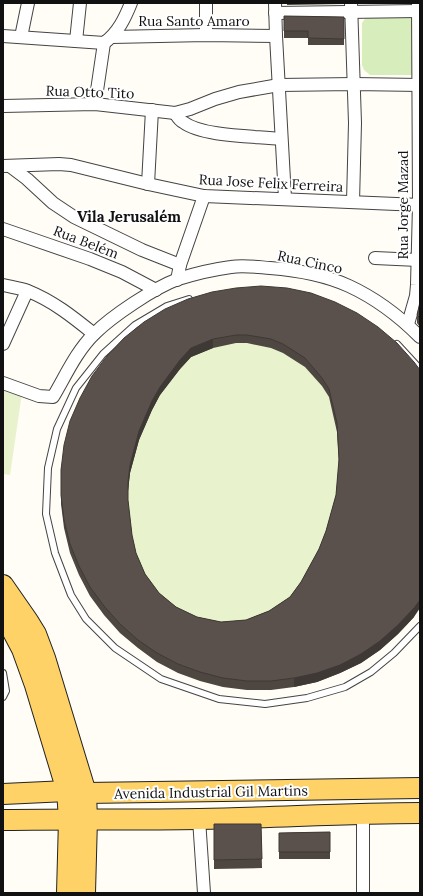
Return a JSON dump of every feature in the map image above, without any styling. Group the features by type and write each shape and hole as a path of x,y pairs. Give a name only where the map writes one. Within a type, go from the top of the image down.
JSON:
{"main road":[{"path":"3,585 36,634 45,658 76,792 85,893"},
{"path":"3,613 22,649 76,792"},
{"name":"Avenida Industrial Gil Martins","path":"3,794 420,788"},
{"name":"Avenida Industrial Gil Martins","path":"3,820 199,819 314,816 363,813 420,813"},
{"path":"67,893 78,819"}],"street":[{"path":"21,37 28,3"},
{"path":"3,36 76,41 80,3"},
{"path":"95,104 108,40 122,24 131,3"},
{"path":"206,3 206,36"},
{"path":"285,198 275,8 418,7"},
{"name":"Rua Jorge Mazad","path":"408,324 416,296 418,260 418,7"},
{"path":"351,8 355,123 353,202"},
{"name":"Rua Santo Amaro","path":"76,41 206,36 276,36"},
{"name":"Rua Otto Tito","path":"3,106 95,104 175,112 190,109 215,99 239,92 279,85 419,85"},
{"path":"148,184 152,110"},
{"path":"175,112 179,120 192,127 208,132 281,138"},
{"name":"Rua Jose Felix Ferreira","path":"7,167 59,164 204,196 285,198 419,205"},
{"path":"7,167 27,179 53,203 74,217 142,250 180,266"},
{"path":"177,280 180,266 204,196"},
{"name":"Rua Belém","path":"3,229 90,259 122,272 156,290"},
{"path":"375,258 418,260"},
{"name":"Rua Cinco","path":"3,383 39,396 52,397 69,367 94,334 134,304 156,290 177,280 231,267 246,266 288,270 309,274 349,286 388,309 408,324 420,337"},
{"path":"3,285 27,291 58,306 94,334"},
{"path":"3,344 27,291"},
{"path":"363,813 363,893"},
{"path":"199,819 204,893"}],"lane":[{"path":"193,298 167,306 135,325 103,354 76,388 57,428 48,468 46,514 61,567 72,595 86,619 115,648 161,679 219,699 265,704 307,698 345,687 377,667 394,653 420,626"},
{"path":"391,338 420,369"},
{"path":"3,673 6,691 3,698"}],"green space":[{"path":"367,16 414,16 414,75 370,75 364,70 362,65 362,23"},
{"path":"165,318 420,379 414,617 380,650 361,663 317,682 247,690 223,687 200,681 157,662 120,633 104,615 61,504 61,479 64,454"},
{"path":"3,389 22,393 10,475 3,474"}],"building":[{"path":"284,16 344,17 344,39 308,38 308,31 284,31"},
{"path":"261,286 287,288 311,293 335,302 357,313 378,327 397,343 420,370 420,600 398,625 380,641 361,654 340,665 317,673 271,681 247,681 223,678 200,672 178,664 157,653 138,640 120,624 90,587 70,544 64,520 61,495 61,470 64,445 70,421 92,376 107,356 124,338 144,322 165,309 188,299 212,292","holes":["236,335 247,335 271,339 283,344 305,358 329,389 337,423 339,459 336,495 326,531 319,549 301,582 290,597 269,611 246,620 221,622 197,617 176,607 159,593 145,574 136,553 132,535 128,500 128,482 130,465 139,431 160,387 180,360 191,348 213,339"]},
{"path":"420,302 420,318 417,315"},
{"path":"214,824 261,824 262,859 214,860"},
{"path":"330,832 330,852 279,852 279,833"}],"district":[{"name":"Vila Jerusalém","path":"129,216"}]}
